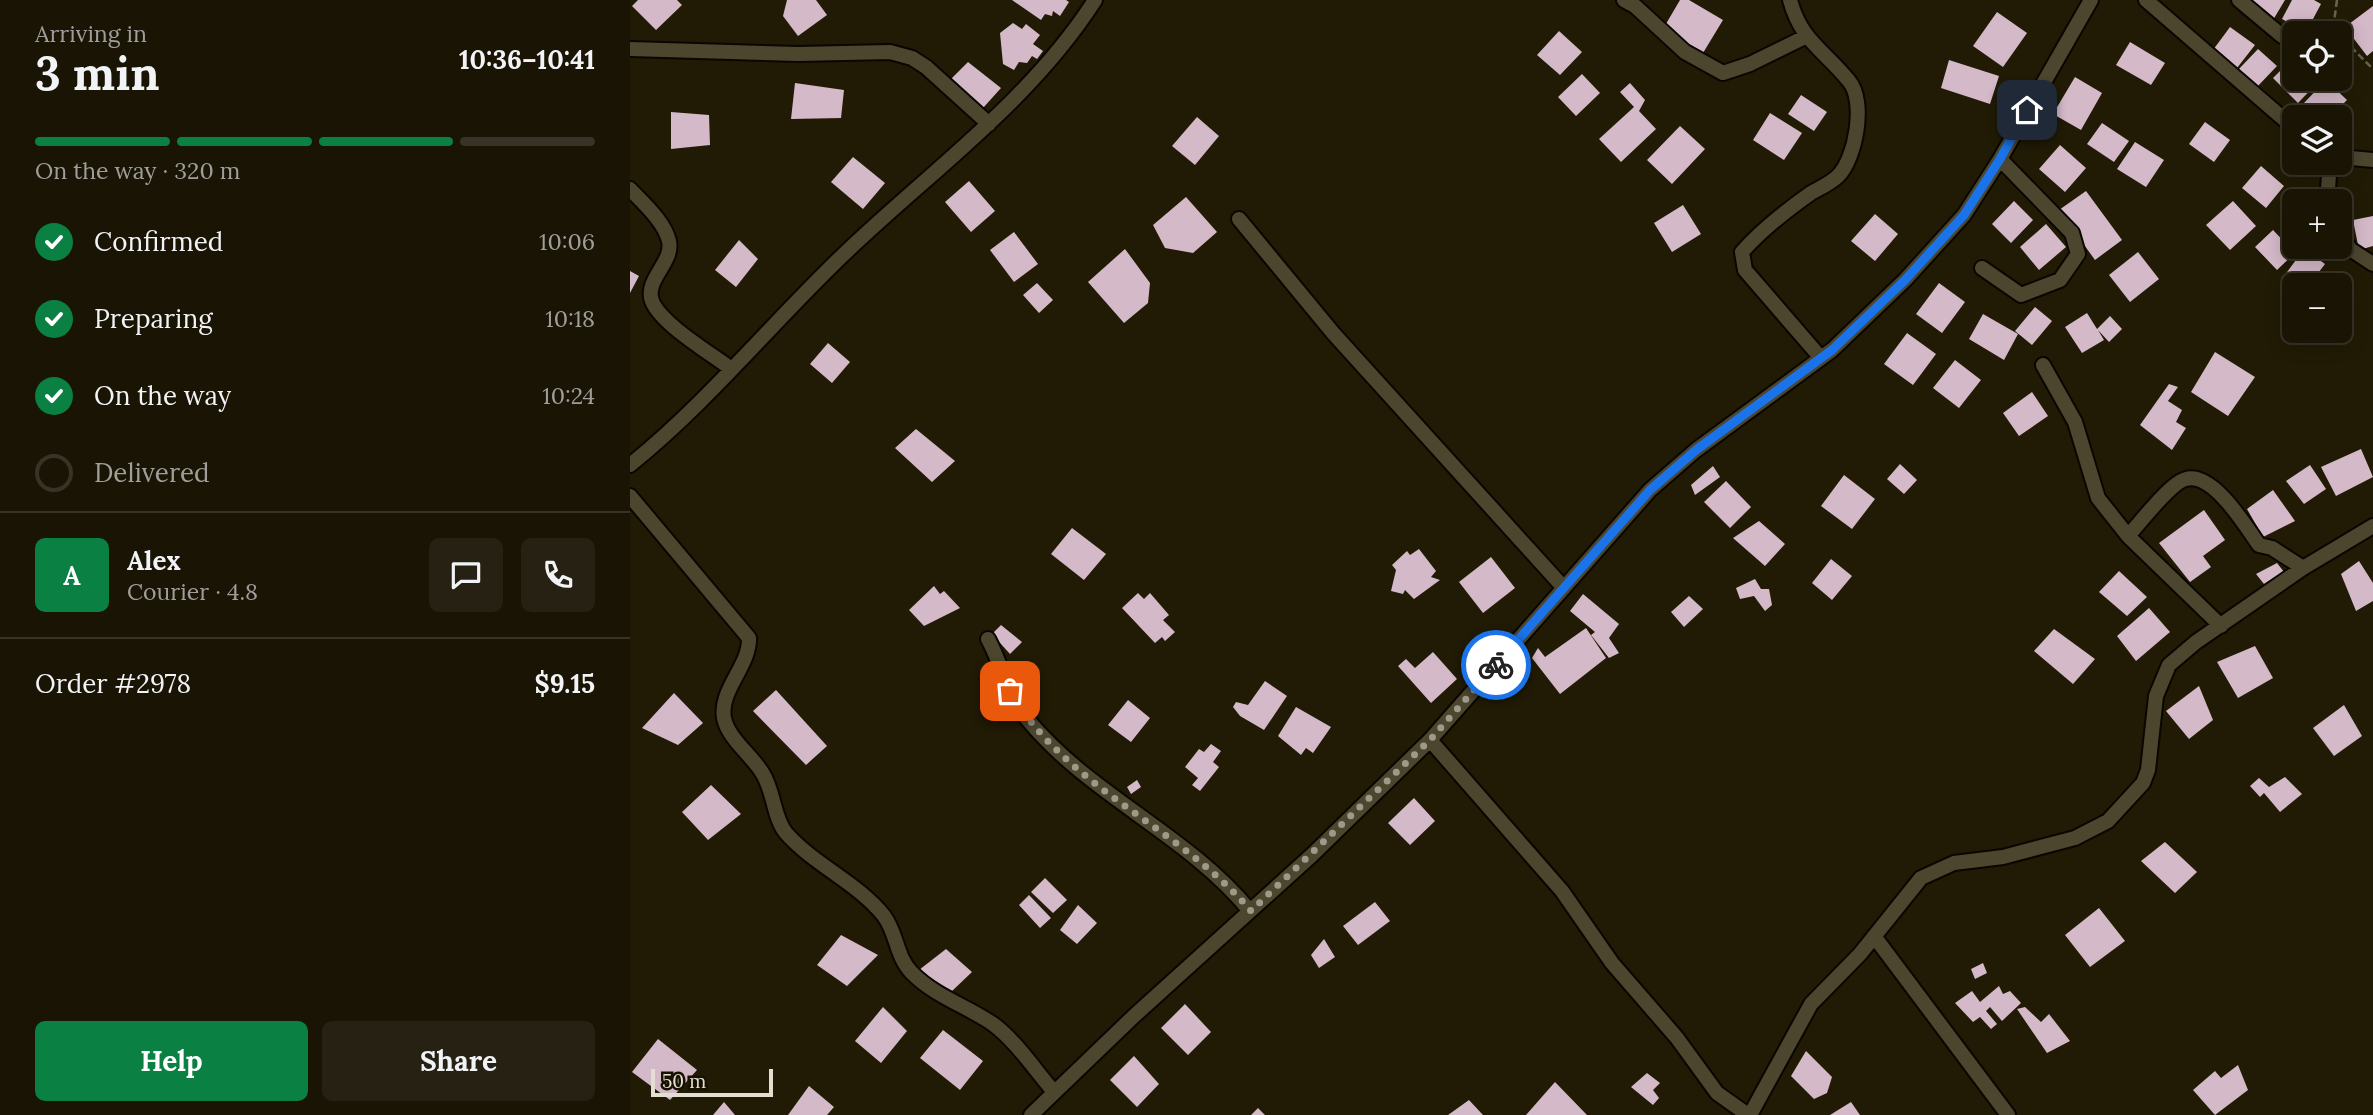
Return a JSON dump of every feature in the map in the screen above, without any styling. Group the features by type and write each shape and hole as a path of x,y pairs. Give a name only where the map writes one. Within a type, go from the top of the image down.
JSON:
{"street":[{"path":"630,465 905,196 989,124 1049,63 1095,0"},
{"path":"1624,0 1635,6 1685,52 1723,73 1750,64 1805,37"},
{"path":"1790,0 1805,37 1851,82 1858,97 1860,112 1848,158 1838,177 1792,208 1749,244 1742,252 1742,262 1745,270 1821,358"},
{"path":"1031,1115 1430,740 1650,490 1696,450 1821,358 1905,280 1964,215 2000,159 2091,0"},
{"path":"2146,0 2282,118"},
{"path":"2239,0 2282,36"},
{"path":"630,50 798,54 890,52 912,58 926,67 989,124"},
{"path":"2352,158 2373,160"},
{"path":"1982,268 2021,295 2060,280 2078,254 2072,233 2000,159"},
{"path":"630,188 649,209 669,242 669,252 650,290 652,301 666,319 730,368"},
{"path":"1239,219 1333,333 1564,587"},
{"path":"2352,250 2373,264"},
{"path":"2043,365 2075,422 2098,498 2128,536 2221,625"},
{"path":"2128,536 2176,485 2186,479 2199,479 2212,484 2259,545 2272,548 2303,568"},
{"path":"630,496 749,638 749,650 724,704 724,717 729,730 763,773 774,796 781,825 799,845 882,914 903,960 913,973 952,1003 994,1025 1054,1092"},
{"path":"1430,740 1562,891 1612,963 1676,1038 1717,1093 1749,1115 1811,1004 1874,936 1900,900 1933,870 2075,838 2114,815 2143,783 2148,770 2156,696 2169,665 2303,568 2373,526"},
{"path":"988,639 1026,719 1079,771 1214,873 1251,911"},
{"path":"1874,936 2008,1115"}],"path":[{"path":"2337,0 2334,22 2346,42 2373,69"}],"building":[{"path":"638,0 677,0 682,5 656,30 632,6"},
{"path":"787,0 816,0 827,15 798,36 783,16"},
{"path":"1012,0 1069,2 1060,16 1053,11 1052,16 1045,14 1041,20"},
{"path":"1680,0 1689,0 1723,20 1703,53 1663,29"},
{"path":"2244,0 2285,0 2273,20"},
{"path":"2292,0 2314,0 2321,4 2312,21 2282,19"},
{"path":"2373,6 2373,51 2367,56 2352,36 2352,22"},
{"path":"1997,12 2027,33 2003,67 1973,46"},
{"path":"1013,23 1022,29 1026,24 1040,35 1033,44 1043,51 1037,59 1032,56 1027,63 1019,62 1014,70 1003,64 1000,33"},
{"path":"2230,27 2255,45 2237,68 2213,50"},
{"path":"1559,31 1582,52 1560,75 1537,55"},
{"path":"2130,42 2165,63 2151,85 2116,65"},
{"path":"2258,49 2277,66 2256,88 2237,71"},
{"path":"1949,60 1999,76 1990,104 1941,88"},
{"path":"968,62 1001,88 983,108 950,80"},
{"path":"2282,69 2282,87 2273,78"},
{"path":"1582,74 1600,93 1576,116 1558,97"},
{"path":"2075,77 2102,93 2081,130 2053,114"},
{"path":"795,83 844,90 841,118 791,119"},
{"path":"1630,83 1645,100 1639,111 1656,129 1621,162 1599,139 1634,107 1620,92"},
{"path":"2286,91 2310,91 2298,103"},
{"path":"2315,91 2338,91 2347,100 2342,105 2303,104"},
{"path":"1801,95 1827,112 1814,131 1788,114"},
{"path":"671,112 709,115 710,145 671,149"},
{"path":"1770,113 1802,133 1784,160 1753,140"},
{"path":"1197,117 1219,136 1195,165 1172,146"},
{"path":"2205,122 2230,140 2214,162 2189,144"},
{"path":"2102,123 2129,141 2114,162 2087,144"},
{"path":"1680,126 1705,149 1672,184 1647,160"},
{"path":"2135,142 2164,160 2146,187 2117,169"},
{"path":"2060,145 2086,168 2065,192 2039,169"},
{"path":"853,157 885,183 863,209 831,182"},
{"path":"2261,166 2284,186 2266,208 2242,188"},
{"path":"969,181 995,211 971,232 945,202"},
{"path":"2086,191 2122,240 2095,260 2059,210"},
{"path":"1186,197 1217,232 1193,253 1165,248 1153,225"},
{"path":"2014,201 2033,220 2011,243 1992,224"},
{"path":"2233,201 2256,226 2230,250 2206,225"},
{"path":"1683,205 1701,234 1672,252 1654,223"},
{"path":"1875,214 1898,234 1875,261 1851,241"},
{"path":"2373,216 2373,246 2359,250 2353,220"},
{"path":"2046,224 2066,247 2039,270 2020,247"},
{"path":"2273,230 2282,239 2282,259 2289,259 2277,270 2255,247"},
{"path":"1014,232 1038,264 1014,282 990,250"},
{"path":"739,240 758,259 736,287 715,270"},
{"path":"1125,249 1150,283 1148,303 1124,323 1088,282"},
{"path":"2138,252 2159,279 2130,302 2109,275"},
{"path":"2297,259 2318,259 2325,264 2318,273 2286,273"},
{"path":"630,271 639,276 630,293"},
{"path":"1037,283 1053,300 1039,313 1023,295"},
{"path":"1939,283 1965,302 1942,333 1916,314"},
{"path":"2035,307 2052,321 2032,345 2015,331"},
{"path":"2087,313 2097,329 2110,316 2122,329 2109,342 2098,330 2104,340 2082,353 2065,327"},
{"path":"1983,314 2018,334 2004,360 1969,339"},
{"path":"1907,333 1936,354 1913,385 1884,364"},
{"path":"828,343 850,362 832,383 810,364"},
{"path":"2215,352 2255,377 2228,416 2191,392"},
{"path":"1955,360 1981,380 1959,408 1933,388"},
{"path":"2169,384 2178,387 2168,401 2182,410 2176,422 2186,428 2172,450 2140,425"},
{"path":"2032,392 2048,416 2019,436 2003,413"},
{"path":"916,429 955,461 932,482 895,448"},
{"path":"2361,449 2373,477 2336,496 2321,467"},
{"path":"1900,464 1917,480 1904,494 1887,479"},
{"path":"2310,465 2326,489 2304,504 2286,481"},
{"path":"1713,466 1720,477 1695,495 1691,485"},
{"path":"1844,475 1875,499 1852,529 1821,506"},
{"path":"1726,481 1751,507 1730,528 1704,502"},
{"path":"2273,490 2295,521 2263,537 2247,509"},
{"path":"2204,510 2225,540 2203,556 2211,567 2190,582 2159,543"},
{"path":"1759,521 1785,544 1765,566 1733,538"},
{"path":"1072,528 1106,554 1084,580 1051,554"},
{"path":"1419,549 1436,571 1431,577 1440,580 1414,599 1405,590 1403,594 1391,591 1396,570 1392,565 1407,551 1410,555"},
{"path":"1491,557 1515,588 1483,613 1459,582"},
{"path":"1831,559 1852,576 1832,600 1812,583"},
{"path":"2359,561 2373,583 2373,601 2356,611 2341,574"},
{"path":"2277,563 2284,572 2264,584 2256,574"},
{"path":"2119,571 2147,597 2127,616 2099,592"},
{"path":"1755,579 1761,589 1769,589 1772,605 1765,611 1754,596 1740,599 1736,588"},
{"path":"934,586 940,594 944,591 960,608 924,626 909,610"},
{"path":"1138,593 1144,599 1150,593 1169,615 1163,620 1175,632 1165,641 1162,637 1155,643 1122,608"},
{"path":"1583,594 1619,624 1609,638 1619,653 1609,658 1591,635 1595,632 1570,611"},
{"path":"1689,596 1703,609 1684,627 1671,612"},
{"path":"2149,608 2170,632 2136,661 2117,636"},
{"path":"1001,625 1022,642 1010,654 992,634"},
{"path":"1586,628 1606,658 1560,694 1532,658 1538,648 1545,657"},
{"path":"2054,629 2095,659 2073,684 2034,651"},
{"path":"2255,646 2273,678 2238,698 2217,662"},
{"path":"1433,652 1457,679 1431,703 1398,666 1406,659 1415,668"},
{"path":"1265,681 1287,696 1264,730 1240,716 1233,707 1236,702 1248,705"},
{"path":"2199,686 2213,720 2189,739 2166,711"},
{"path":"776,690 827,746 806,765 753,711"},
{"path":"674,693 703,723 678,745 642,728"},
{"path":"1128,700 1150,718 1131,742 1108,725"},
{"path":"2344,705 2362,736 2334,756 2313,728"},
{"path":"1296,707 1331,727 1313,753 1306,748 1301,755 1278,736"},
{"path":"1211,744 1221,751 1213,762 1219,767 1200,791 1192,785 1198,778 1185,767 1199,749 1204,752"},
{"path":"2285,777 2302,794 2280,812 2264,793 2260,797 2250,786 2259,778 2269,787"},
{"path":"1137,780 1141,787 1131,794 1127,787"},
{"path":"711,785 741,814 708,840 682,812"},
{"path":"1414,798 1435,821 1410,845 1388,823"},
{"path":"2165,842 2197,872 2175,893 2141,861"},
{"path":"1045,878 1067,900 1053,913 1031,892"},
{"path":"1029,895 1051,918 1040,928 1019,905"},
{"path":"1375,902 1390,921 1358,945 1343,926"},
{"path":"1078,905 1097,923 1077,944 1060,930"},
{"path":"2099,908 2125,941 2090,967 2065,935"},
{"path":"841,935 878,955 847,986 817,965"},
{"path":"1324,939 1335,957 1319,968 1311,955"},
{"path":"946,949 972,972 951,992 919,970"},
{"path":"1983,963 1987,973 1975,979 1971,969"},
{"path":"1999,986 2003,994 2010,991 2021,1003 2002,1021 1990,1007 1986,1011 1997,1024 1991,1029 1980,1017 1973,1022 1955,1003 1972,991 1980,1002"},
{"path":"1185,1004 1211,1032 1188,1055 1161,1028"},
{"path":"883,1007 907,1031 881,1063 855,1041"},
{"path":"2025,1007 2041,1022 2049,1014 2070,1041 2047,1053 2017,1009"},
{"path":"943,1030 983,1061 960,1090 920,1058"},
{"path":"658,1039 697,1070 670,1100 632,1072"},
{"path":"1806,1051 1832,1077 1827,1093 1814,1099 1791,1076"},
{"path":"1134,1056 1159,1084 1137,1107 1110,1080"},
{"path":"2238,1065 2248,1090 2215,1115 2193,1090 2215,1071 2221,1078"},
{"path":"1647,1073 1660,1083 1653,1090 1659,1098 1653,1105 1631,1087"},
{"path":"1555,1082 1587,1115 1526,1115"},
{"path":"809,1086 834,1107 827,1115 788,1115"},
{"path":"1469,1100 1483,1115 1448,1115"},
{"path":"724,1102 735,1115 713,1115"},
{"path":"1851,1102 1860,1115 1830,1115"},
{"path":"1258,1108 1265,1115 1251,1115"}],"way so far":[{"path":"1010,691 1026,719 1079,771 1214,873 1251,911 1430,740 1496,665"}],"route":[{"path":"1496,665 1650,490 1696,450 1832,350 1905,280 1964,215 2027,110"}]}
